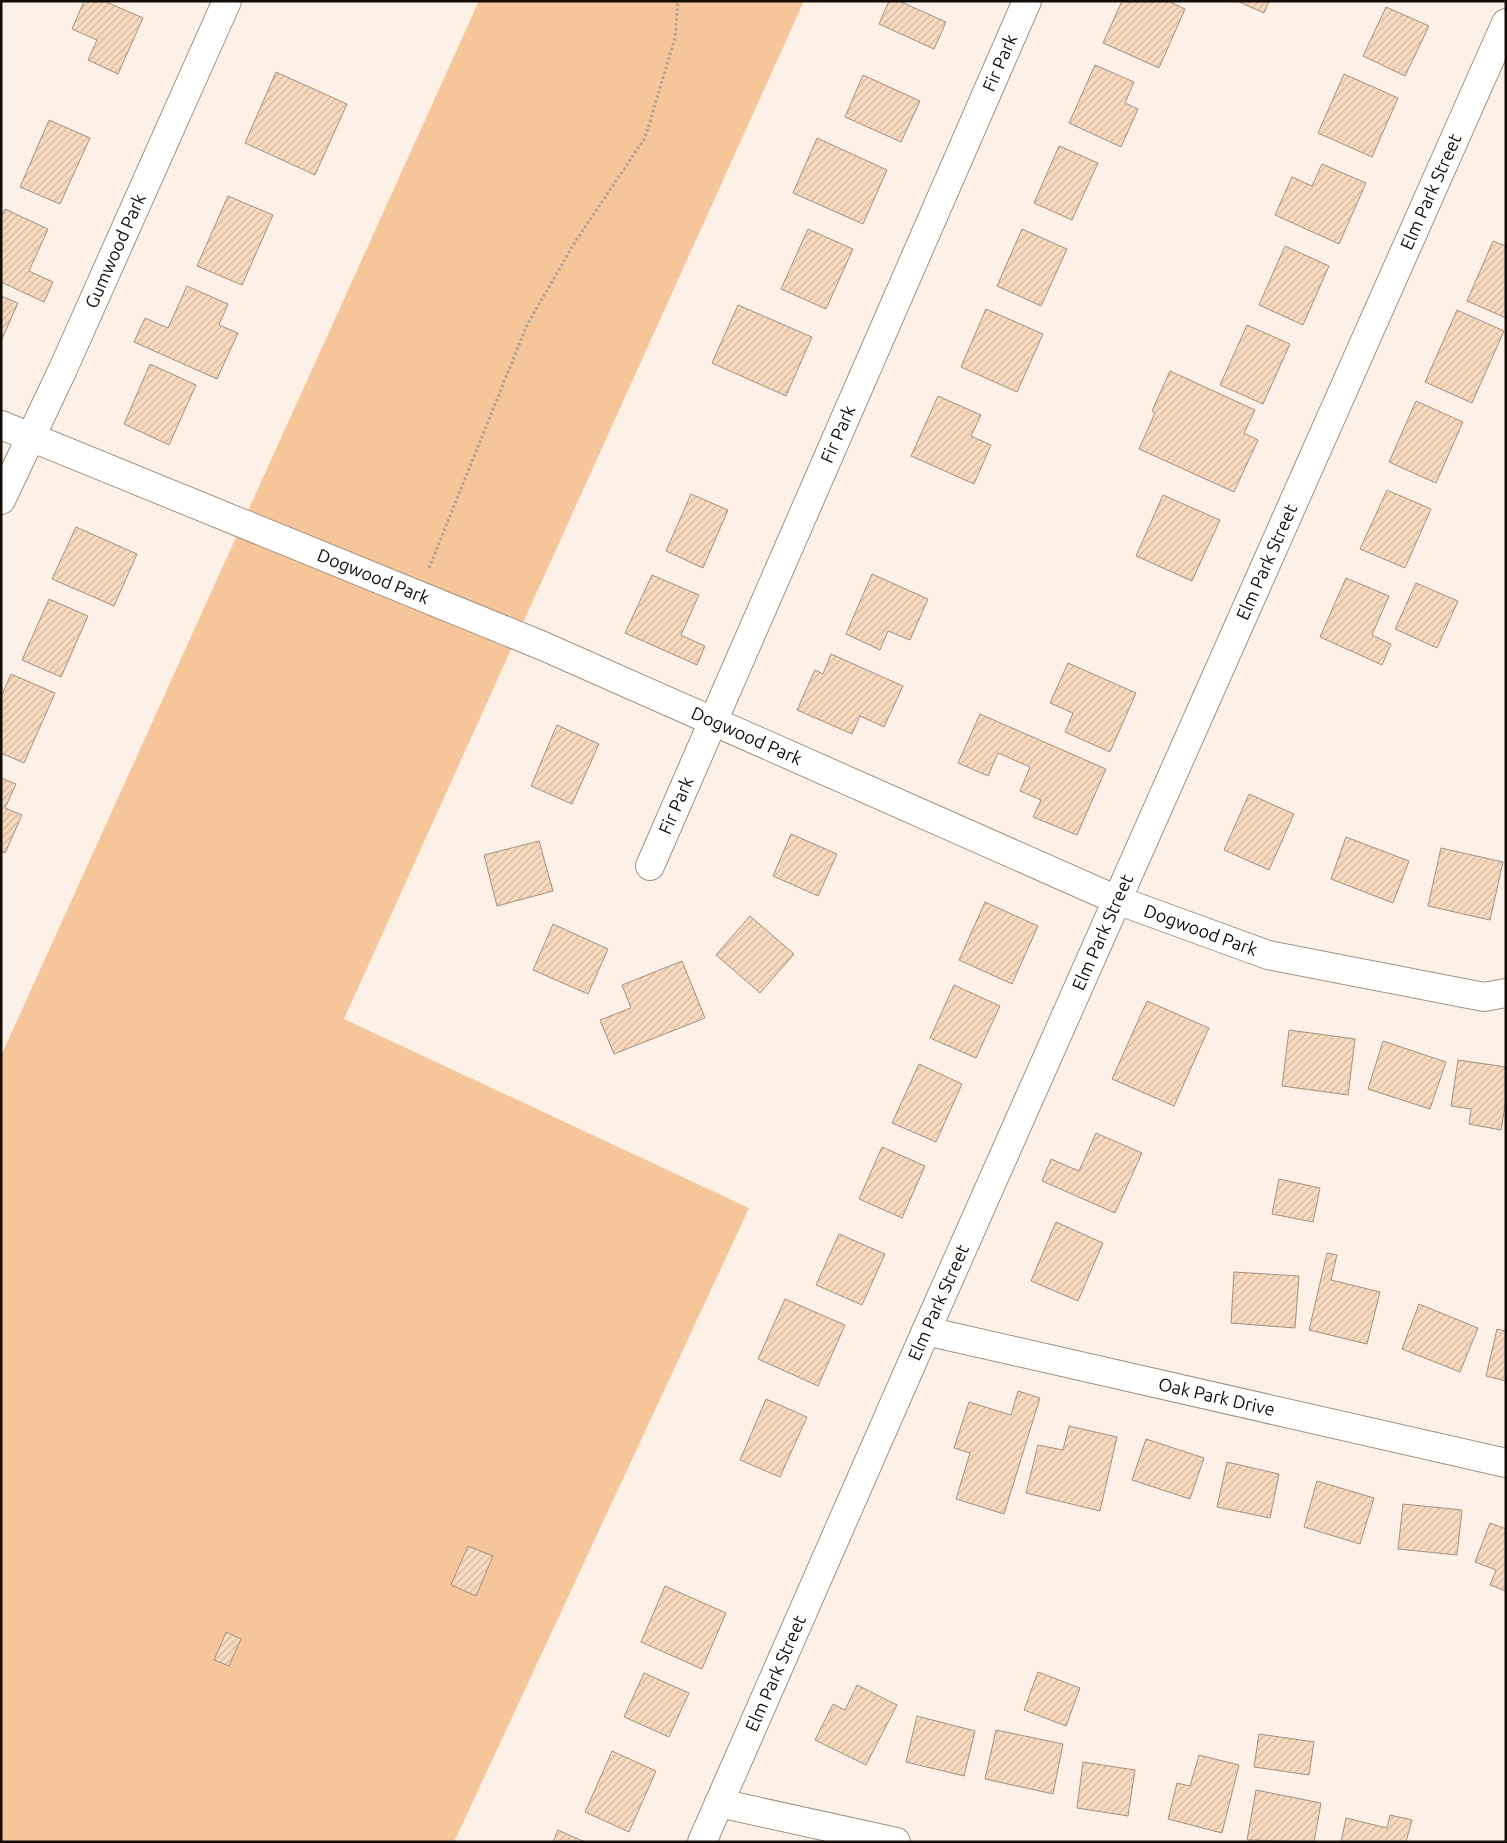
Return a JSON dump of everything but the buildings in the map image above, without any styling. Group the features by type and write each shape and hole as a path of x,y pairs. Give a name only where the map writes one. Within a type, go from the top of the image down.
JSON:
{"street":[{"name":"Gumwood Park","path":"1,500 63,369 227,1"},
{"name":"Fir Park","path":"650,866 1027,1"},
{"name":"Elm Park Street","path":"702,1842 926,1331 1506,23"},
{"name":"Dogwood Park","path":"1,425 543,646 1117,900 1268,955 1484,997 1506,993"},
{"name":"Oak Park Drive","path":"926,1331 1506,1463"},
{"path":"719,1803 896,1842"}],"path":[{"path":"418,595 527,325 575,242 645,138 675,38 678,1"}],"shaded area":[{"path":"479,1 804,1 344,1019 749,1208 454,1842 1,1842 1,1056"}]}
